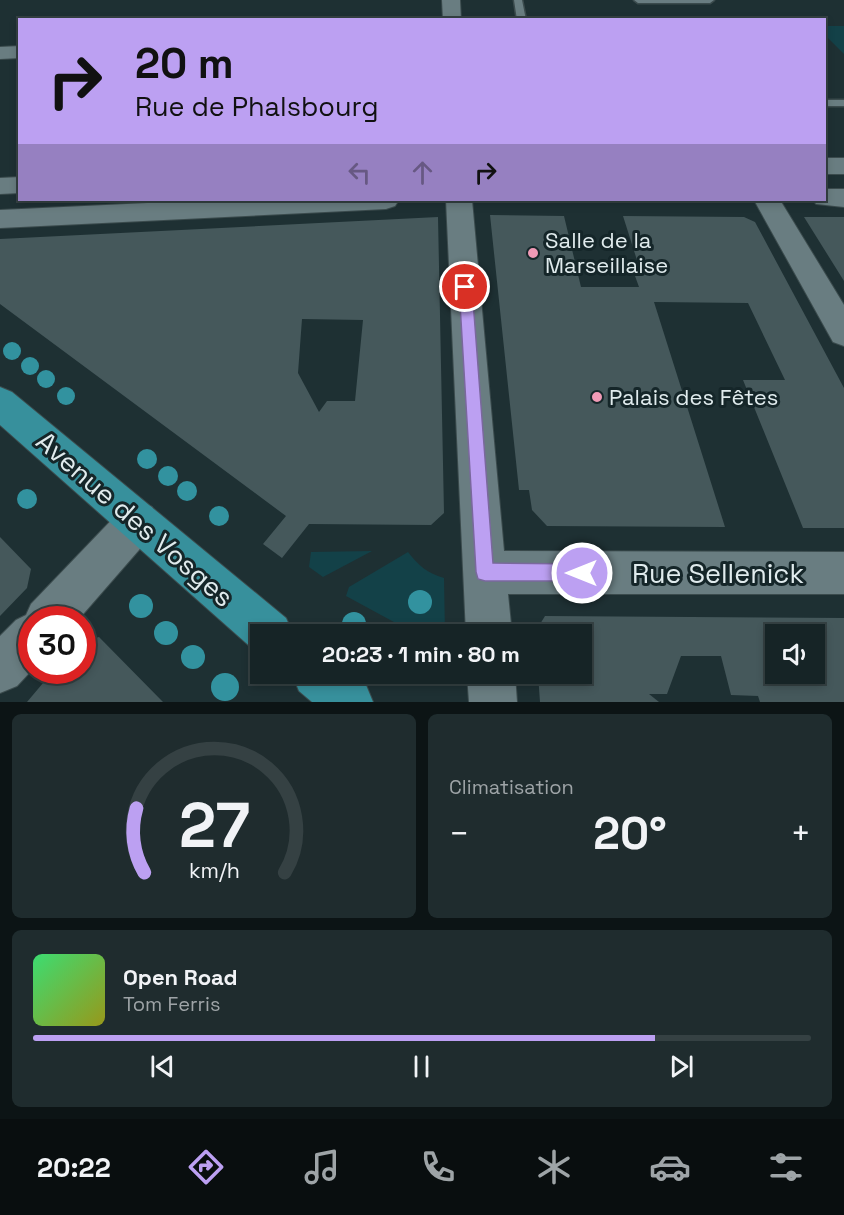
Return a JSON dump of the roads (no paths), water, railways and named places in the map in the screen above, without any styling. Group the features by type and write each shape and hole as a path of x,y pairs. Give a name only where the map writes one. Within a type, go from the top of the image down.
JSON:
{"main road":[{"name":"Avenue des Vosges","path":"0,403 258,624"},
{"path":"328,684 349,702"}],"street":[{"path":"451,0 452,18"},
{"path":"0,53 18,52"},
{"path":"826,166 844,166"},
{"path":"0,186 18,185"},
{"path":"826,198 844,198"},
{"path":"0,219 366,201"},
{"path":"459,201 488,624"},
{"path":"767,201 844,333"},
{"path":"60,606 138,521"},
{"name":"Rue Sellenick","path":"485,572 844,573"},
{"path":"0,669 18,650"},
{"path":"492,684 493,702"}],"lane":[{"path":"518,0 522,18"},
{"path":"638,0 710,0"},
{"path":"826,103 844,103"}],"place":[{"name":"Salle de la Marseillaise","path":"533,253"},
{"name":"Palais des Fêtes","path":"597,397"}]}
